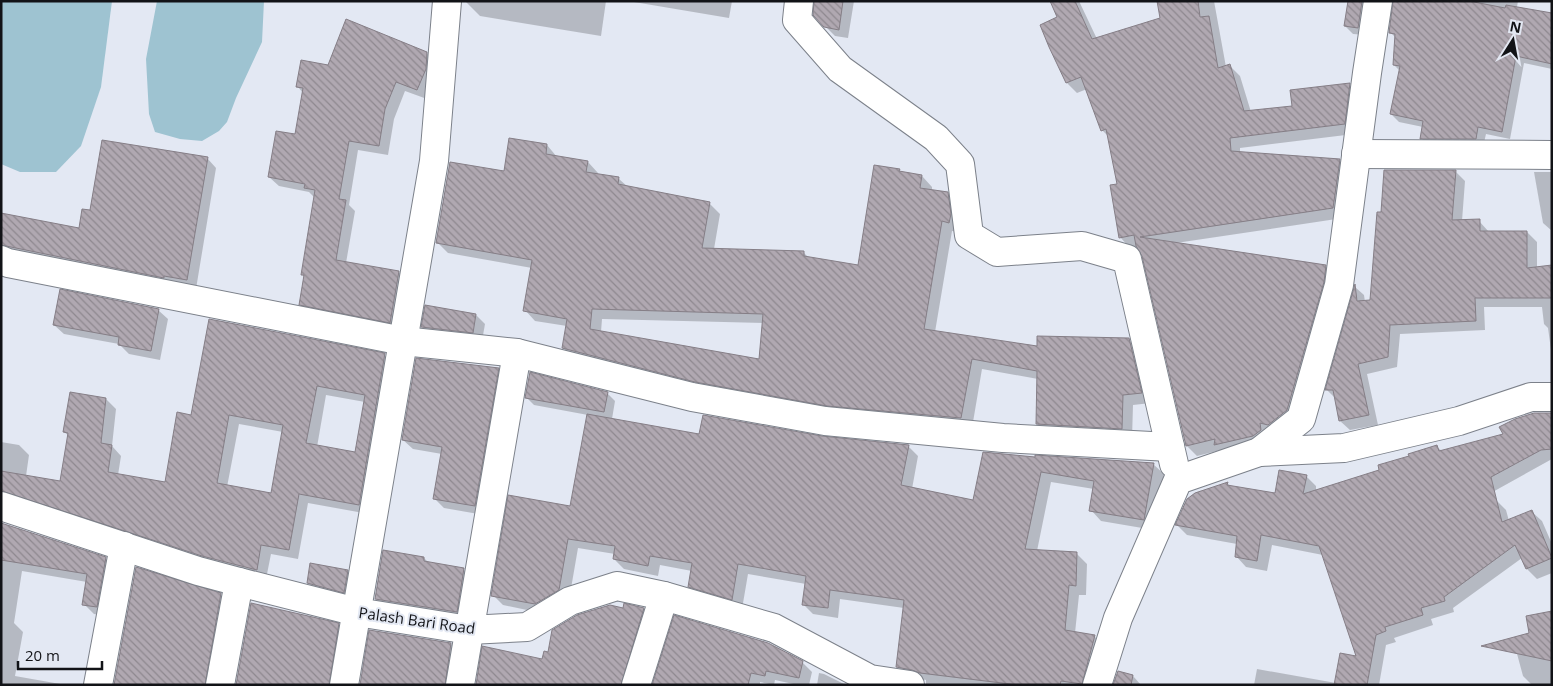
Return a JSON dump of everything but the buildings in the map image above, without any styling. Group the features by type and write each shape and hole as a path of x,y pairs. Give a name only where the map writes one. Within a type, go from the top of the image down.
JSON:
{"street":[{"path":"344,685 434,161 446,1"},
{"path":"800,1 797,20 840,69 936,138 960,164 969,235 997,252 1082,246 1127,259 1178,480 1118,618 1097,685"},
{"path":"1258,452 1301,419 1339,285 1378,1"},
{"path":"1356,154 1552,155"},
{"path":"1,260 8,263 403,341 518,354 692,397 824,421 1004,438 1170,447"},
{"path":"460,685 518,354"},
{"path":"1178,480 1258,452 1344,448 1459,421 1531,398 1552,397"},
{"name":"Palash Bari Road","path":"1,506 198,571 239,582 357,612 469,630 527,627 570,601 617,586 664,596 774,628 870,679 910,685"},
{"path":"98,685 124,546"},
{"path":"220,685 239,582"},
{"path":"636,685 664,596"}],"water":[{"path":"1,1 112,1 101,87 81,146 56,172 20,172 1,164"},
{"path":"157,1 264,1 262,42 227,122 219,131 202,141 180,139 155,132 149,114 146,59"}]}
